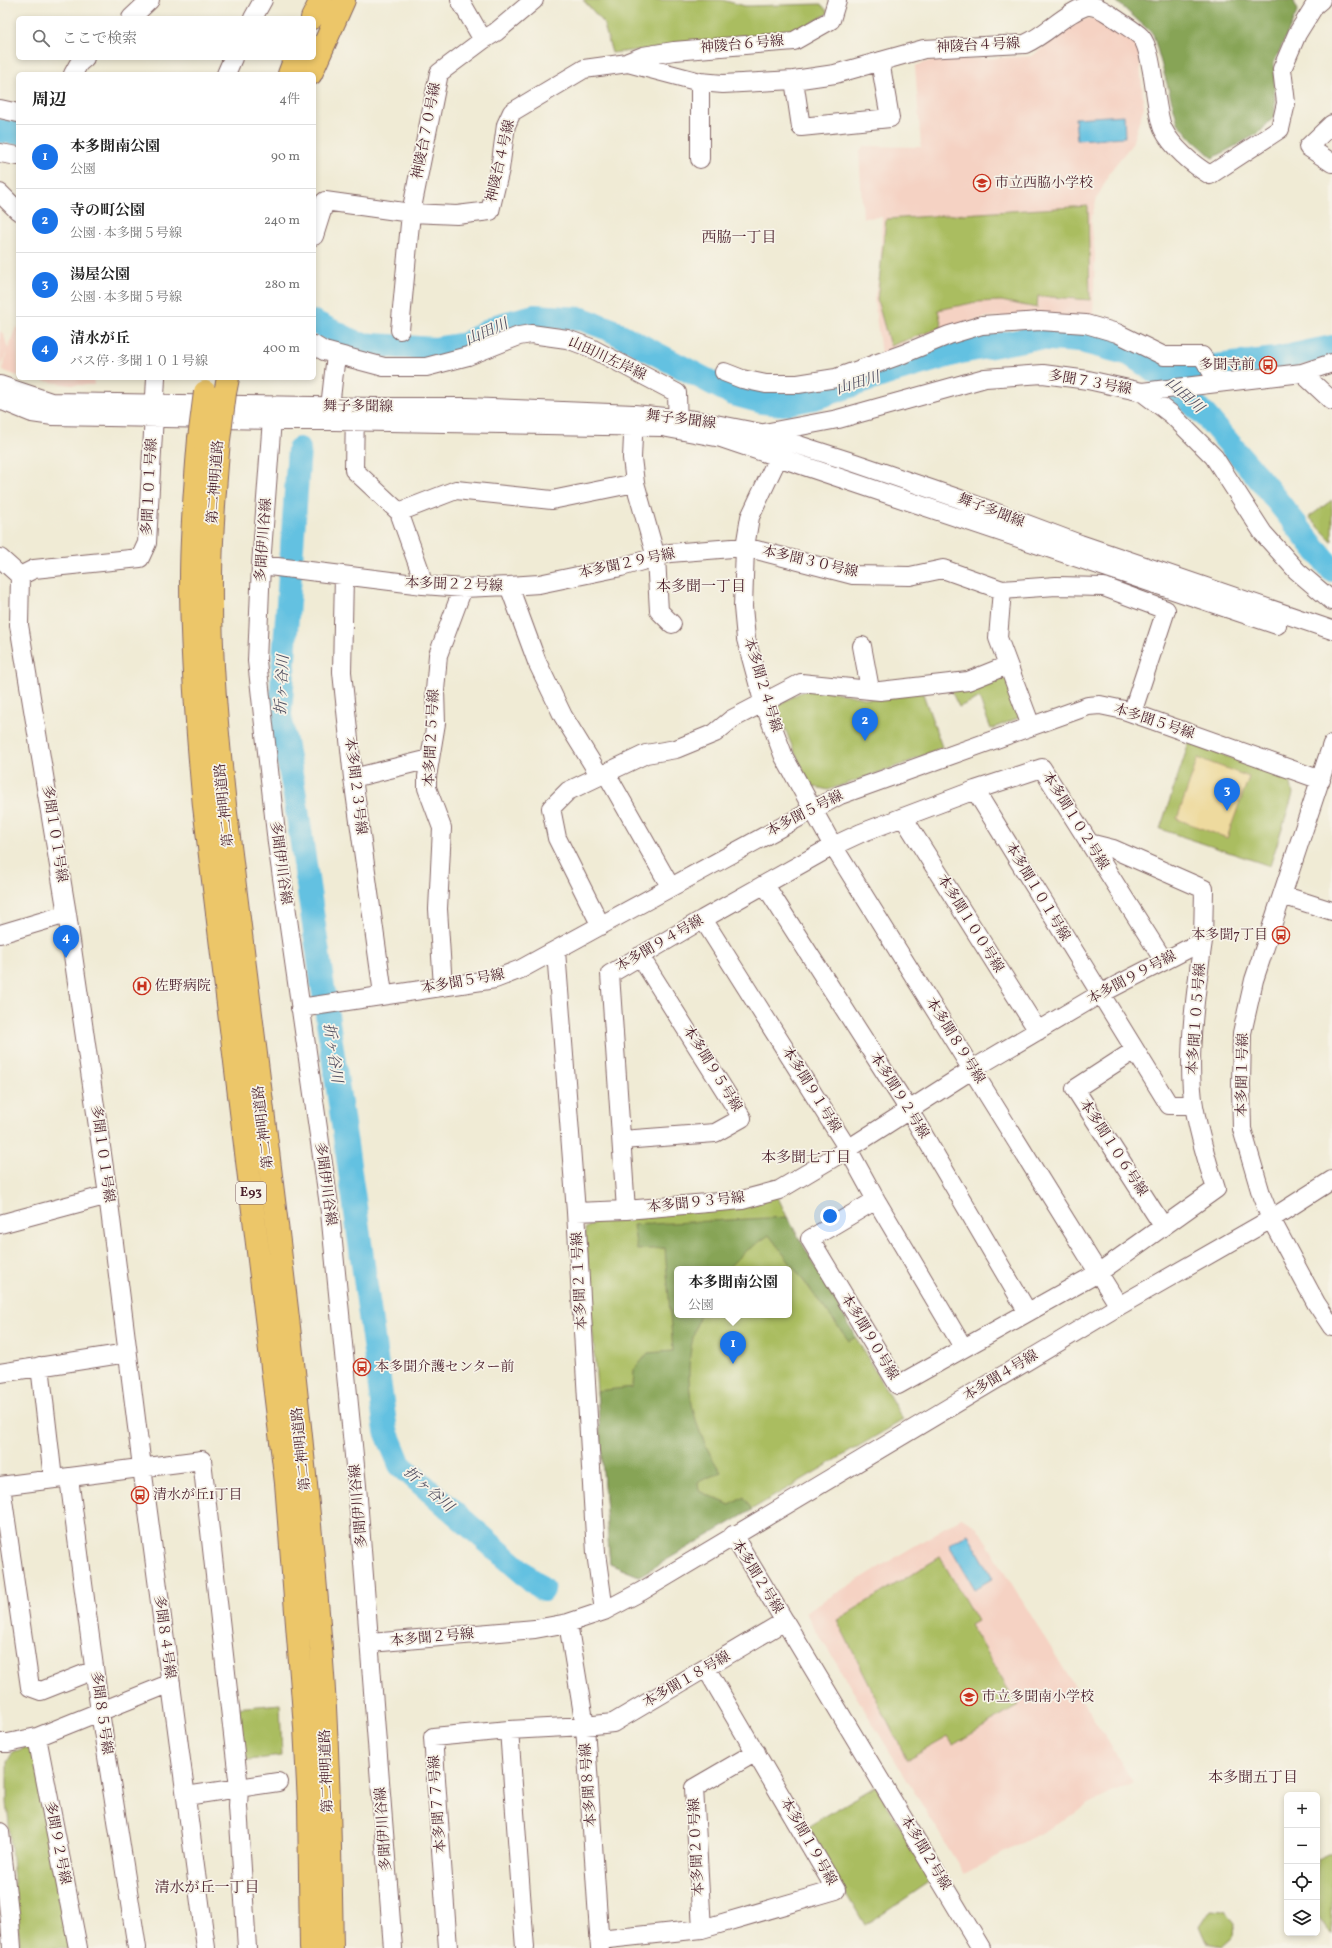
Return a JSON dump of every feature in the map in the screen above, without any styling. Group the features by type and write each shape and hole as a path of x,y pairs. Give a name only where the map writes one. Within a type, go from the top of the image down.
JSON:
{"highway":[{"path":"313,16 321,0"},
{"path":"313,72 344,0"},
{"path":"290,72 294,60"},
{"name":"第二神明道路","path":"216,385 209,440 193,503 191,578 197,729 205,814 286,1483 305,1727 309,1803 311,1948"},
{"name":"第二神明道路","path":"209,440 213,507 211,580 217,728 297,1402 313,1558 326,1724 332,1948"}],"street":[{"path":"133,16 150,0"},
{"path":"254,16 263,0"},
{"path":"460,0 482,40"},
{"name":"神陵台７０号線","path":"400,330 411,213 439,73 482,40 496,32 534,0"},
{"name":"神陵台６号線","path":"628,63 643,56 674,51 794,41 831,20 836,0"},
{"name":"神陵台４号線","path":"316,230 325,201 411,213 457,215 490,211 500,169 506,125 512,112 584,69 628,63 700,82 723,84 794,80 835,74 924,49 1025,44 1038,39 1085,6 1099,7 1142,38 1148,51 1158,107 1164,129 1175,145 1197,168 1210,175 1280,129 1286,103 1282,69 1297,34 1315,5 1321,0"},
{"path":"74,72 79,63 83,60"},
{"path":"227,72 232,60"},
{"path":"794,80 801,127 890,118 880,61"},
{"path":"700,82 700,158"},
{"path":"0,108 16,112"},
{"path":"1332,124 1308,147 1332,163"},
{"path":"0,153 16,156"},
{"path":"0,193 16,209"},
{"path":"724,372 742,379 766,384 798,384 836,378 903,354 949,335 982,325 1040,321 1086,324 1117,333 1164,356 1202,356 1212,372"},
{"name":"山田川左岸線","path":"316,346 324,352 384,367 426,367 468,356 519,336 530,334 567,339 591,348 677,393 678,424"},
{"path":"330,407 336,355"},
{"path":"1149,391 1212,372 1302,373 1332,363"},
{"path":"1302,373 1332,401"},
{"name":"多聞７３号線","path":"761,433 838,419 985,378 1043,374 1088,380 1149,391 1214,457 1264,533 1297,571 1332,601"},
{"path":"154,411 156,380"},
{"name":"舞子多聞線","path":"0,385 51,402 154,411"},
{"name":"舞子多聞線","path":"0,400 32,413 53,416 154,411 355,414 468,407 678,424 761,433 930,489 1080,544 1332,630"},
{"name":"舞子多聞線","path":"273,413 330,407 355,414"},
{"name":"多聞１０１号線","path":"142,1467 108,1195 67,914 19,625 20,576 34,569 140,558 147,543 154,411"},
{"name":"多聞伊川谷線","path":"273,413 261,565 257,661 277,843 308,1007 330,1212 357,1486 394,1948"},
{"path":"355,414 354,470 399,512 419,568 423,585"},
{"path":"634,421 632,458 635,483 656,557 659,612 672,624"},
{"name":"舞子多聞線","path":"678,424 1332,643"},
{"name":"本多聞２４号線","path":"785,441 750,517 745,547 743,607 746,639 763,701 784,757 812,809"},
{"path":"399,512 456,490 552,500 635,483"},
{"name":"本多聞２９号線","path":"509,586 539,584 620,567 670,553 745,547"},
{"name":"本多聞３０号線","path":"745,547 853,575 910,576 943,569 1002,590 1056,586 1104,587 1166,610 1132,713"},
{"path":"0,558 20,576"},
{"name":"本多聞２２号線","path":"261,565 305,572 423,585 463,588 509,586 540,669 563,716 603,774 670,886"},
{"name":"本多聞２３号線","path":"344,576 342,672 353,778 383,994"},
{"name":"本多聞２５号線","path":"443,987 438,909 442,828 427,788 436,723 435,691 438,655 463,588"},
{"path":"1002,590 998,638 1031,726"},
{"path":"862,646 870,689"},
{"path":"601,926 557,838 551,808 568,791 646,754 676,749 715,733 732,719 763,701 801,683 870,689 880,692 968,681 1008,665"},
{"name":"本多聞５号線","path":"308,1007 383,994 495,979 521,969 601,926 670,886 840,795 1088,706 1100,705 1132,713 1321,780"},
{"name":"本多聞１号線","path":"1332,744 1254,980 1242,1033 1242,1129 1252,1169 1271,1219 1316,1303 1332,1327"},
{"path":"353,778 430,759"},
{"name":"本多聞１０２号線","path":"833,846 861,832 975,790 1042,768 1164,961"},
{"name":"本多聞１０１号線","path":"975,790 1169,1104 1194,1105"},
{"name":"本多聞８９号線","path":"812,809 833,846 1119,1306"},
{"name":"本多聞１００号線","path":"903,817 1038,1031"},
{"path":"1089,843 1113,849 1204,889 1203,941"},
{"name":"本多聞９４号線","path":"626,1210 610,974 703,919 833,846"},
{"name":"本多聞９２号線","path":"765,885 909,1110 1027,1311"},
{"path":"1282,895 1332,911"},
{"path":"0,934 67,914"},
{"name":"本多聞９１号線","path":"703,919 848,1149 876,1200 963,1347"},
{"name":"本多聞９９号線","path":"973,1069 1100,994 1203,941"},
{"name":"本多聞１０５号線","path":"1098,1272 1216,1189 1194,1105 1192,1043 1203,941"},
{"name":"本多聞２１号線","path":"556,951 576,1212 596,1553 604,1611"},
{"name":"本多聞９５号線","path":"622,1140 715,1133 742,1118 640,956"},
{"name":"本多聞１０６号線","path":"1135,1050 1075,1089 1163,1226"},
{"name":"本多聞９３号線","path":"576,1212 626,1210 742,1200 779,1190 848,1149 973,1069"},
{"name":"本多聞４号線","path":"733,1535 1119,1306 1271,1219 1332,1180"},
{"path":"0,1224 108,1195"},
{"name":"本多聞９０号線","path":"876,1200 810,1239 898,1385 1098,1272"},
{"path":"0,1373 127,1353"},
{"name":"多聞８５号線","path":"40,1366 94,1670 137,1948"},
{"path":"94,1670 41,1691 30,1687 0,1486 202,1460 239,1788 238,1806 247,1948"},
{"name":"多聞８４号線","path":"142,1467 206,1948"},
{"name":"本多聞２号線","path":"370,1643 535,1629 568,1623 604,1611 642,1591 733,1535 981,1948"},
{"name":"本多聞１８号線","path":"585,1726 613,1723 785,1622"},
{"name":"本多聞８号線","path":"568,1623 585,1726 599,1944"},
{"name":"本多聞１９号線","path":"599,1944 702,1929 836,1890 706,1668"},
{"path":"0,1743 8,1743 37,1737 171,1683"},
{"name":"本多聞７７号線","path":"448,1948 433,1737 509,1730 585,1726"},
{"path":"509,1730 525,1948"},
{"name":"多聞９２号線","path":"37,1737 78,1948"},
{"name":"本多聞２０号線","path":"702,1929 694,1788 756,1752"},
{"path":"186,1796 278,1782"},
{"path":"0,1832 12,1948"}],"shaded area":[{"name":"市立西脇小学校","path":"1100,18 1138,44 1144,107 1132,144 1112,169 1097,198 1091,219 1095,255 1093,316 1089,318 987,317 910,340 881,355 874,299 880,273 882,217 863,218 859,152 864,146 921,147 915,66 929,61 1032,56 1075,24 1086,19"},
{"path":"16,327 16,375 2,370 7,352 0,367 0,331 4,335 8,349"},
{"path":"38,380 93,380 94,385 71,385"},
{"name":"市立多聞南小学校","path":"961,1518 977,1527 1133,1782 1089,1803 1074,1815 964,1874 805,1612"}],"green space":[{"path":"583,0 722,0 745,6 821,4 829,13 793,33 612,53 603,22"},
{"path":"1115,0 1293,0 1298,10 1274,63 1275,115 1259,133 1213,158 1193,140 1178,123 1153,34"},
{"path":"1088,206 1090,300 1038,296 1037,308 1001,301 977,302 938,310 942,327 890,346 877,300 886,219"},
{"path":"1332,500 1332,541 1309,517"},
{"path":"1003,670 1021,717 991,729 979,698 959,707 948,685"},
{"path":"810,687 869,699 922,691 942,747 906,763 828,790 811,786 794,751 776,706"},
{"path":"1189,743 1290,779 1293,794 1270,866 1160,829"},
{"path":"777,1195 787,1217 903,1420 639,1576 610,1564 585,1229 596,1221 755,1204"},
{"path":"787,1217 856,1337 849,1341 769,1235 742,1254 730,1266 674,1266 674,1318 699,1318 690,1356 689,1376 691,1396 701,1435 721,1472 698,1482 699,1491 730,1505 744,1497 752,1510 639,1576 610,1564 597,1391 633,1387 634,1370 648,1353 673,1351 665,1248 637,1250 633,1225"},
{"path":"940,1557 977,1621 970,1625 1018,1706 953,1745 948,1737 907,1760 837,1620"},
{"path":"280,1704 282,1756 240,1761 235,1708"},
{"path":"33,1745 73,1948 20,1948 7,1802 7,1762 13,1752"},
{"path":"876,1786 931,1881 865,1926 807,1827"},
{"path":"1332,1852 1332,1935 1320,1917 1320,1858"},
{"path":"1211,1910 1224,1911 1234,1923 1233,1937 1223,1946 1207,1943 1200,1927"}],"sand":[{"path":"1198,758 1249,777 1227,838 1177,819"}],"water":[{"path":"1124,115 1125,137 1077,140 1075,118"},
{"path":"968,1534 993,1578 975,1589 949,1545"}],"waterway":[{"name":"山田川","path":"0,131 16,133"},
{"name":"山田川","path":"316,323 359,344 434,349 465,344 499,325 534,316 582,319 609,329 733,394 762,402 784,404 814,398 892,372 961,352 1033,338 1080,341 1129,354 1158,373 1205,415 1263,483 1332,570"},
{"path":"1158,373 1275,359 1332,347"},
{"name":"折ヶ谷川","path":"299,449 280,715 295,796 354,1199 386,1431 400,1465 543,1590"}],"place":[{"name":"市立西脇小学校","path":"982,183"},
{"name":"多聞寺前","path":"1268,365"},
{"name":"寺の町公園","path":"865,741"},
{"name":"湯屋公園","path":"1227,811"},
{"name":"本多聞7丁目","path":"1281,935"},
{"name":"清水が丘","path":"66,958"},
{"name":"佐野病院","path":"142,986"},
{"name":"本多聞南公園","path":"733,1364"},
{"name":"本多聞介護センター前","path":"362,1367"},
{"name":"清水が丘1丁目","path":"140,1495"},
{"name":"市立多聞南小学校","path":"969,1697"}],"district":[{"name":"西脇一丁目","path":"739,238"},
{"name":"本多聞一丁目","path":"701,587"},
{"name":"本多聞七丁目","path":"806,1158"},
{"name":"本多聞五丁目","path":"1253,1778"},
{"name":"清水が丘一丁目","path":"207,1888"}]}
